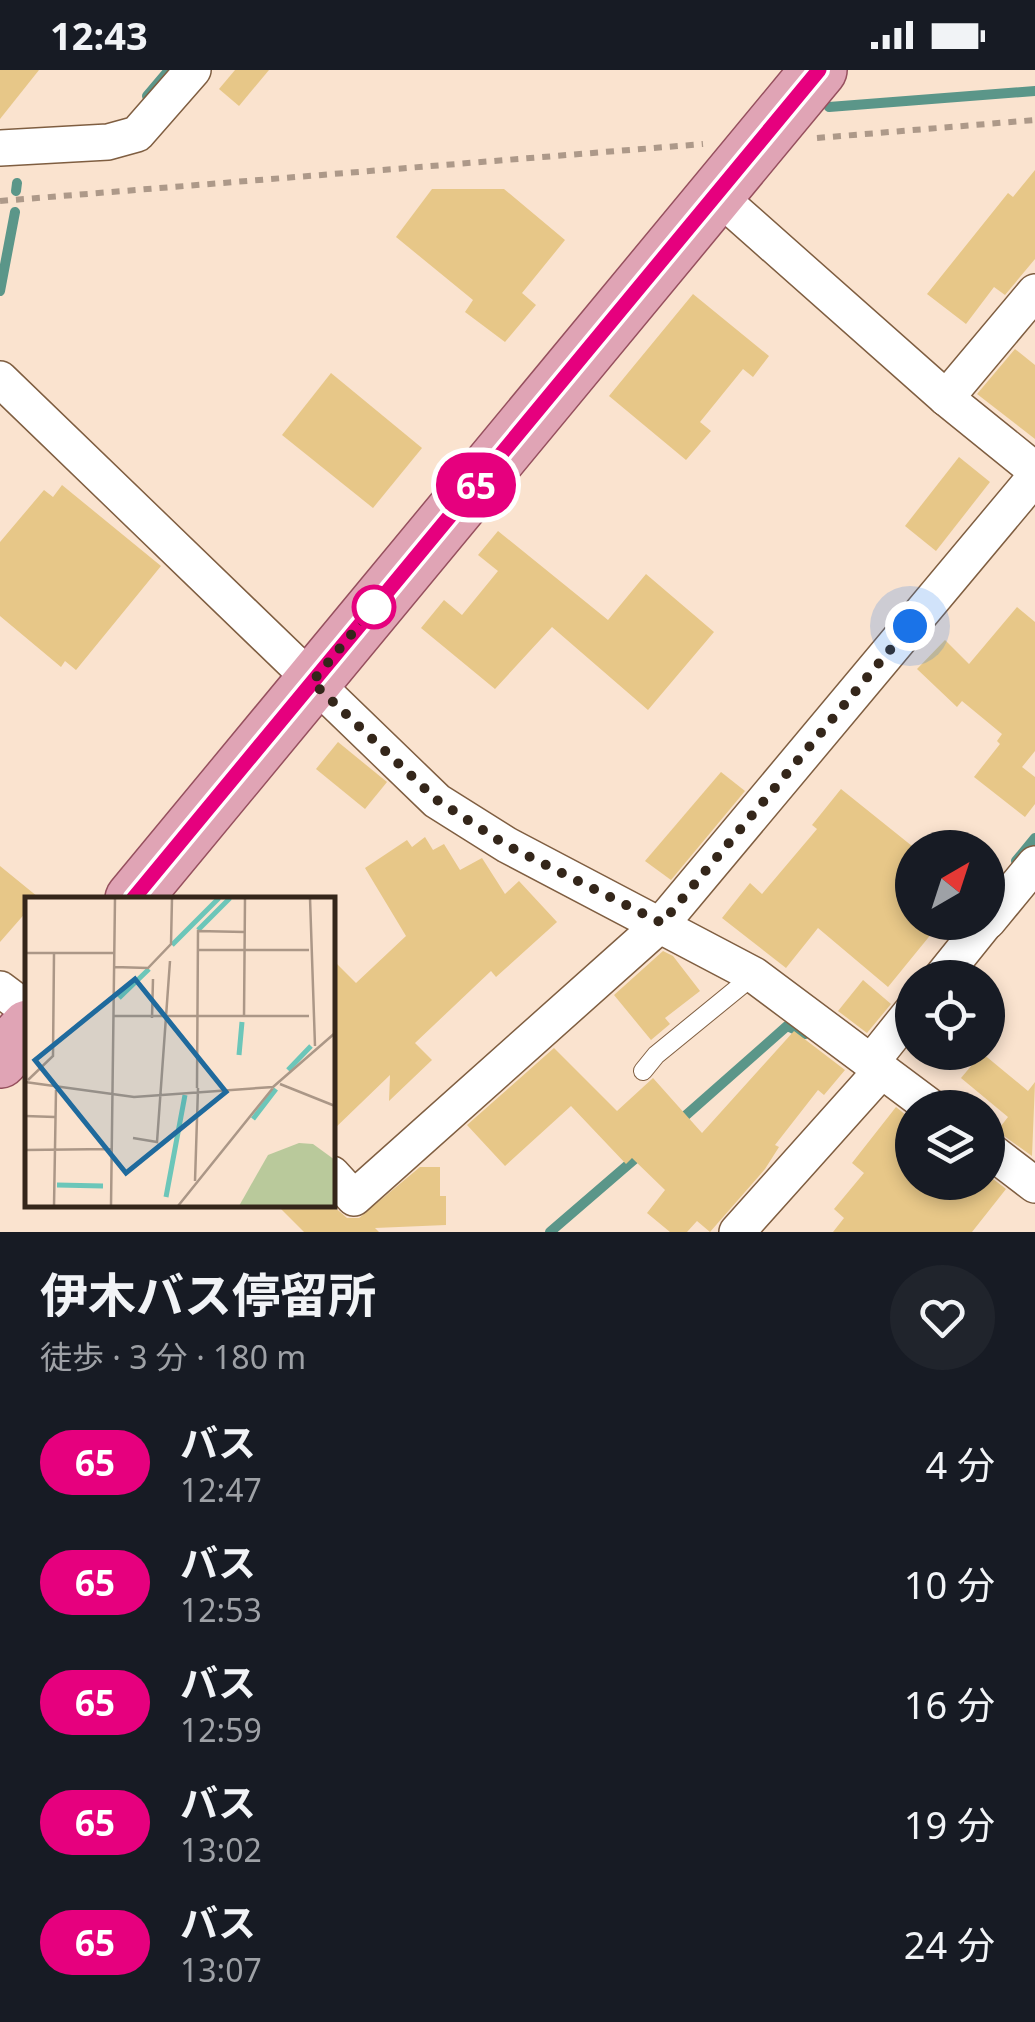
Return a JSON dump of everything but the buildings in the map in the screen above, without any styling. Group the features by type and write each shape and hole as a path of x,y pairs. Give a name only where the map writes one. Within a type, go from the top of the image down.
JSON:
{"main road":[{"path":"135,897 312,682 716,170 819,70"},
{"path":"0,1060 25,1031"}],"street":[{"path":"0,148 108,142 137,134 193,70"},
{"path":"335,1177 354,1198 662,923 1035,473 946,398 716,170"},
{"path":"946,398 1035,292"},
{"path":"0,378 437,800 506,845 662,923 754,975 909,1090"},
{"path":"1005,900 1035,864"},
{"path":"955,960 972,940"},
{"path":"0,988 25,1008"},
{"path":"737,1232 877,1065 895,1038"},
{"path":"1005,1162 1035,1185"}],"lane":[{"path":"643,1071 656,1055 754,975"}],"path":[{"path":"811,138 1035,120"},
{"path":"0,201 716,170"}],"waterway":[{"path":"147,96 169,70"},
{"path":"829,107 1035,91"},
{"path":"16,191 17,183"},
{"path":"0,291 15,212"},
{"path":"1016,861 1035,838"},
{"path":"676,1124 787,1026 805,1034"},
{"path":"550,1232 644,1151"}],"bus line":[{"name":"65","path":"135,897 819,70"}],"route":[{"path":"374,607 312,682 437,800 506,845 662,923 910,626"}]}
